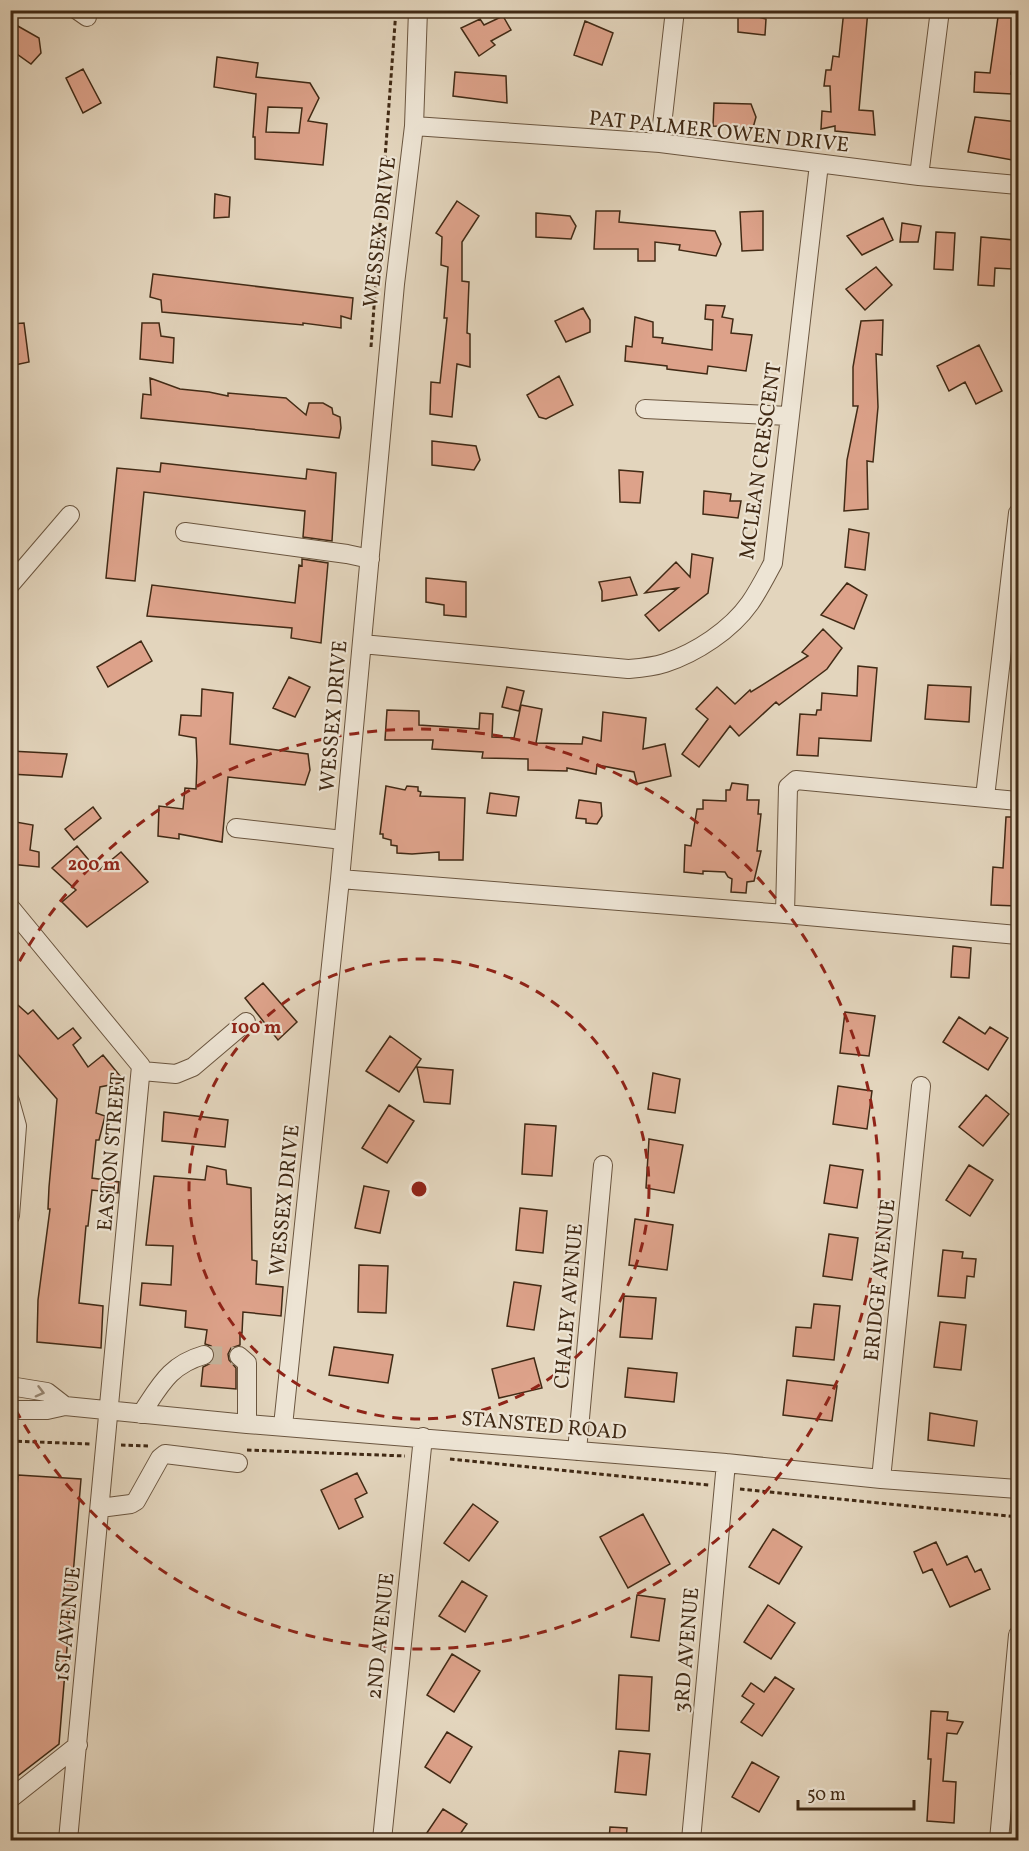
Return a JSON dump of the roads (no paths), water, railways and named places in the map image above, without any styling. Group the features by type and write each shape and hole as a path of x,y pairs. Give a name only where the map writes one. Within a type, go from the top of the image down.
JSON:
{"street":[{"name":"WESSEX DRIVE","path":"283,1426 340,879 395,284 414,126 418,10"},
{"path":"660,143 675,10"},
{"path":"919,176 940,10"},
{"name":"PAT PALMER OWEN DRIVE","path":"414,126 660,143 919,176 1018,185"},
{"name":"MCLEAN CRESCENT","path":"362,644 628,669 663,664 684,655 733,622 750,603 773,563 819,164"},
{"path":"645,409 789,416"},
{"path":"985,797 1018,513"},
{"path":"10,585 70,515"},
{"path":"185,532 370,559"},
{"path":"785,914 788,787 796,780 1018,801"},
{"path":"236,828 343,840"},
{"path":"340,879 1018,935"},
{"name":"EASTON STREET","path":"10,907 139,1061 142,1071 110,1412"},
{"path":"142,1071 176,1074 193,1067 246,1022"},
{"name":"ERIDGE AVENUE","path":"881,1479 921,1086"},
{"path":"10,1101 17,1126 10,1215"},
{"name":"CHALEY AVENUE","path":"577,1451 603,1165"},
{"path":"141,1414 174,1368 191,1358 204,1355"},
{"path":"239,1356 247,1363 247,1424"},
{"name":"STANSTED ROAD","path":"10,1386 47,1392 65,1406"},
{"name":"STANSTED ROAD","path":"10,1410 47,1410 65,1406 247,1424 423,1437 881,1479 1018,1489"},
{"name":"1ST AVENUE","path":"68,1840 110,1412"},
{"name":"2ND AVENUE","path":"382,1840 423,1437"},
{"path":"100,1508 136,1501 160,1458 165,1454 242,1456"},
{"name":"3RD AVENUE","path":"691,1840 726,1463"},
{"path":"999,1840 1018,1635"},
{"path":"10,1799 78,1745"}],"tunnel":[{"path":"204,1355 239,1356"}]}
